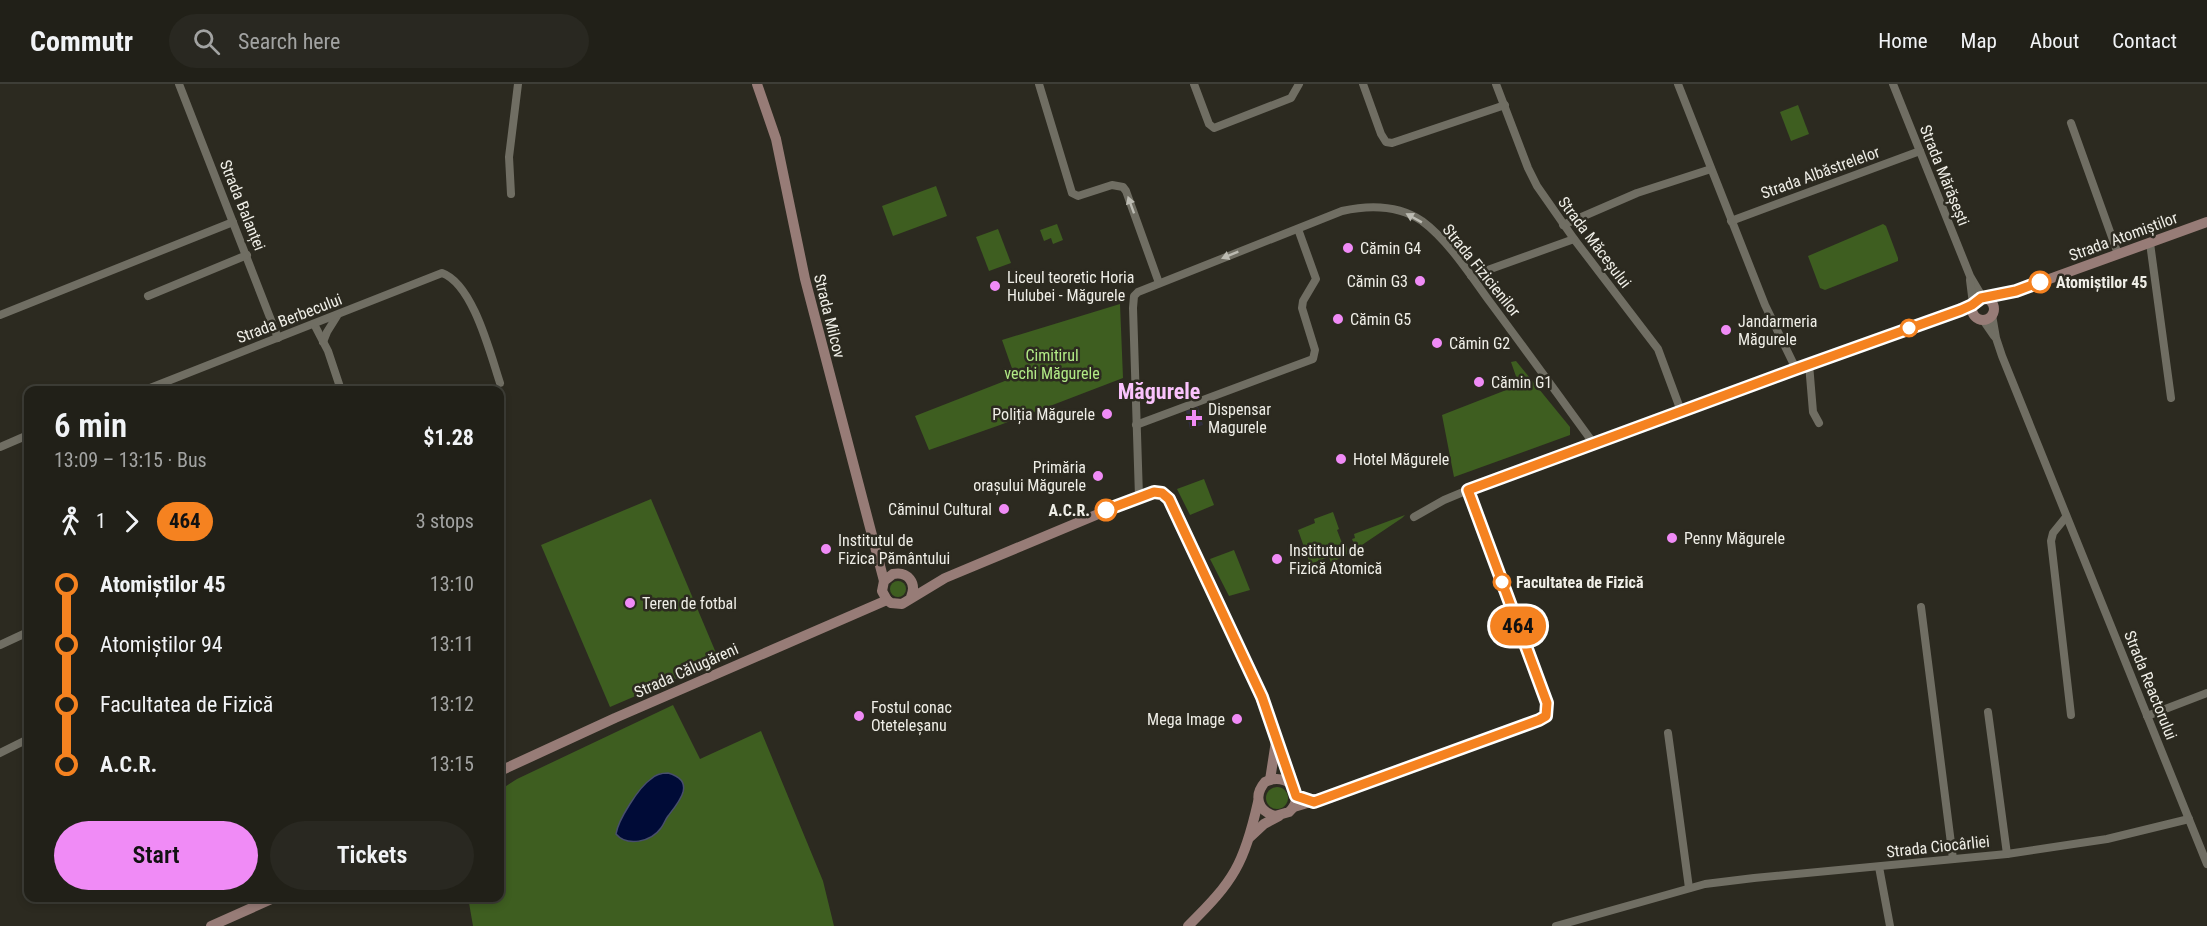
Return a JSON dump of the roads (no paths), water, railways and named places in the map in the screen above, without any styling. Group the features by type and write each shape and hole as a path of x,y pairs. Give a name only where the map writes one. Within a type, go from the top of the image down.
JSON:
{"main road":[{"name":"Strada Milcov","path":"757,84 774,133 812,307 884,581"},
{"name":"Strada Atomiștilor","path":"1468,490 1950,314 1982,309 2016,291 2207,222"},
{"name":"Strada Atomiștilor","path":"1982,309 2016,291"},
{"path":"1295,801 1314,802 1546,716 1547,703 1468,490"},
{"path":"945,578 923,580 896,573 887,577 882,591 891,603 902,604 945,578 1139,497 1154,492 1165,495 1172,504 1258,688 1277,737 1291,784 1295,801 1289,812 1264,824 1250,837"},
{"name":"Strada Milcov","path":"878,554 896,573"},
{"path":"910,578 914,587 911,597"},
{"name":"Strada Călugăreni","path":"504,769 626,713 887,600"},
{"path":"1270,780 1277,737"},
{"path":"1188,926 1222,892 1231,879 1250,837 1262,786 1270,780 1281,779 1291,784"},
{"path":"1258,801 1264,812 1279,816"},
{"path":"211,926 265,902"}],"street":[{"name":"Strada Balanței","path":"179,84 278,338"},
{"path":"511,194 508,157 519,84"},
{"path":"1039,84 1072,193 1078,196 1112,185 1123,187 1160,283"},
{"path":"1194,84 1209,124 1214,128 1291,98 1299,84"},
{"path":"1363,84 1381,134 1386,142 1392,143 1504,105"},
{"name":"Strada Măceșului","path":"1496,84 1537,186 1563,225 1658,349 1681,411"},
{"path":"1678,84 1765,305 1796,369"},
{"name":"Strada Mărășești","path":"1893,84 1982,309"},
{"path":"2071,123 2118,254"},
{"name":"Strada Albăstrelelor","path":"1731,221 1920,151"},
{"path":"1563,225 1637,193 1711,169"},
{"name":"Strada Fizicienilor","path":"1139,497 1133,302 1138,291 1355,208 1399,210 1421,221 1436,233 1471,276 1594,444"},
{"path":"0,315 233,222"},
{"path":"1136,425 1313,359 1315,350 1302,308 1303,301 1316,279 1298,229"},
{"path":"1471,276 1574,239"},
{"path":"2150,243 2170,398"},
{"path":"148,296 247,255"},
{"name":"Strada Berbecului","path":"155,386 442,273 456,280 466,295 500,383"},
{"name":"Strada Reactorului","path":"1982,309 1996,338 2207,864"},
{"path":"323,342 338,315"},
{"path":"314,324 340,386"},
{"path":"1809,364 1813,412 1819,423"},
{"path":"0,447 24,437"},
{"name":"Strada Atomiștilor","path":"1414,518 1444,500 1468,490"},
{"path":"2067,517 2053,533 2051,541 2071,715"},
{"path":"1921,607 1953,859"},
{"path":"0,645 24,634"},
{"path":"2147,716 2207,693"},
{"path":"1988,712 2007,854"},
{"path":"1668,733 1689,888"},
{"path":"0,753 24,742"},
{"name":"Strada Ciocârliei","path":"1556,926 1689,888 1754,878 2007,854 2107,839 2189,819"},
{"path":"1879,867 1890,926"}],"water":[{"path":"668,773 682,781 684,786 677,804 661,828 651,837 639,841 626,841 621,838 616,834 618,828 635,796 655,776"}],"place":[{"name":"Cămin G4","path":"1348,248"},
{"name":"Cămin G3","path":"1420,281"},
{"name":"Atomiștilor 45","path":"2040,282"},
{"name":"Liceul teoretic Horia Hulubei - Măgurele","path":"995,286"},
{"name":"Cămin G5","path":"1338,319"},
{"name":"Jandarmeria Măgurele","path":"1726,330"},
{"name":"Cămin G2","path":"1437,343"},
{"name":"Cămin G1","path":"1479,382"},
{"name":"Poliția Măgurele","path":"1107,414"},
{"name":"Dispensar Magurele","path":"1194,418"},
{"name":"Hotel Măgurele","path":"1341,459"},
{"name":"Primăria orașului Măgurele","path":"1098,476"},
{"name":"Căminul Cultural","path":"1004,509"},
{"name":"A.C.R.","path":"1106,510"},
{"name":"Penny Măgurele","path":"1672,538"},
{"name":"Institutul de Fizica Pământului","path":"826,549"},
{"name":"Institutul de Fizică Atomică","path":"1277,559"},
{"name":"Facultatea de Fizică","path":"1502,582"},
{"name":"Teren de fotbal","path":"630,603"},
{"name":"Fostul conac Oteteleșanu","path":"859,716"},
{"name":"Mega Image","path":"1237,719"}],"district":[{"name":"Măgurele","path":"1159,391"}],"park label":[{"name":"Cimitirul vechi Măgurele","path":"1052,364"}]}
